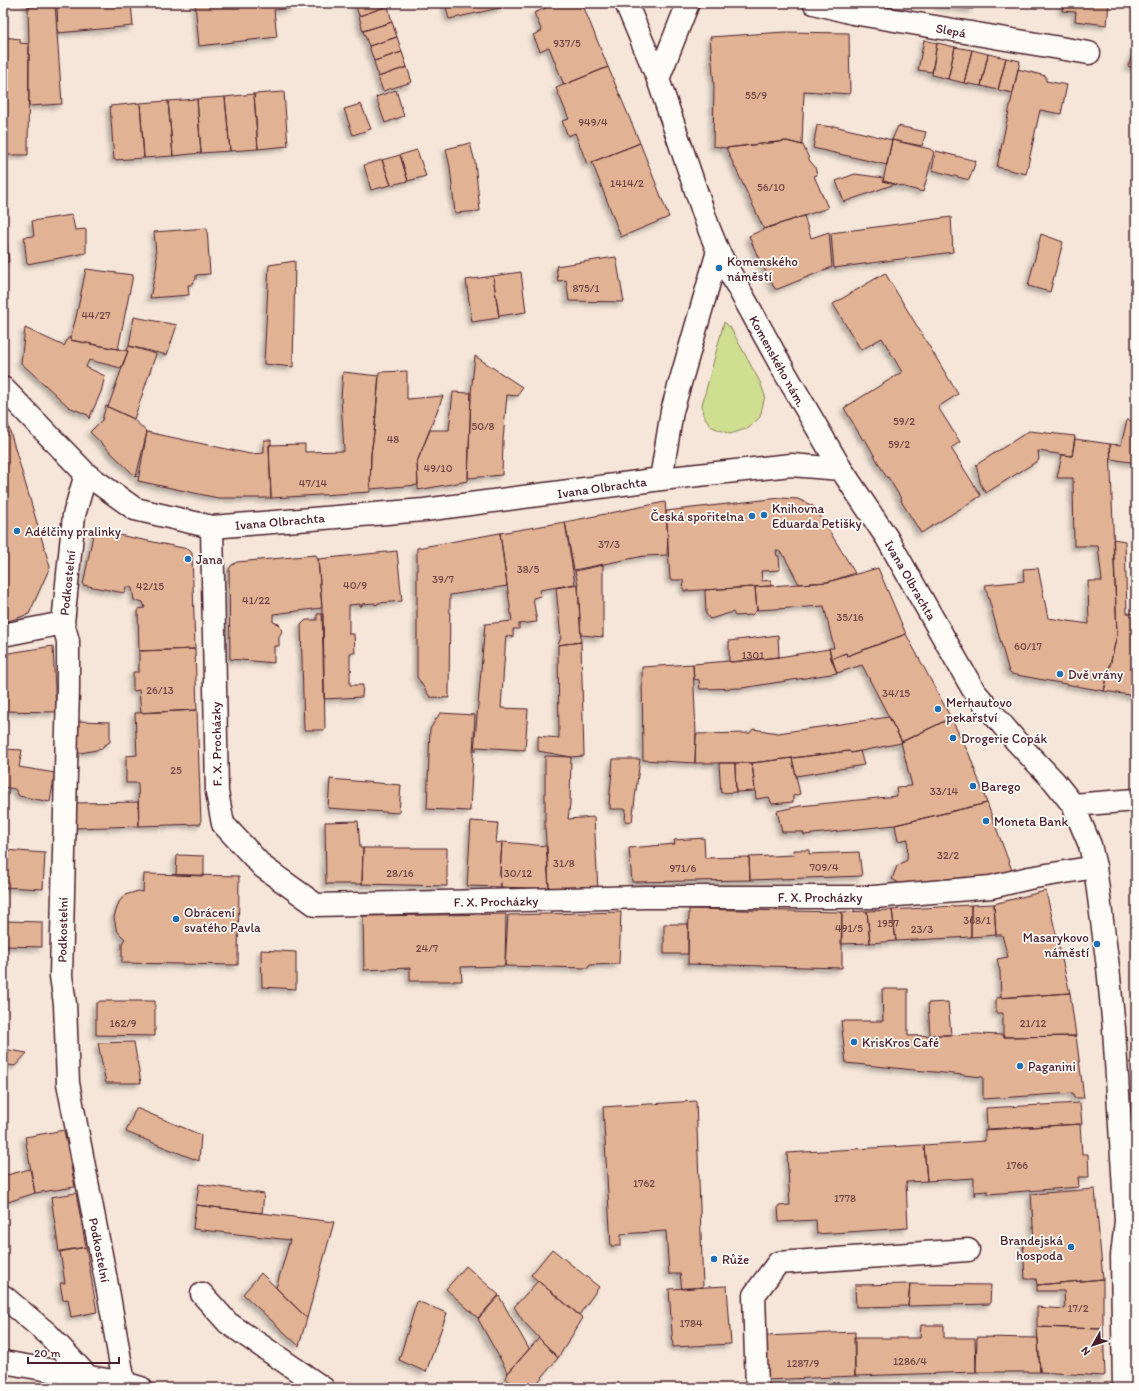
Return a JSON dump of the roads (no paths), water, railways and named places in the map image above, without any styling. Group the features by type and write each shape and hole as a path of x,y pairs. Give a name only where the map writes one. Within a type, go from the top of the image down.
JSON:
{"street":[{"name":"Komenského nám.","path":"626,3 658,79 709,229 718,251 784,371 841,469"},
{"name":"Slepá","path":"814,3 853,13 1088,53"},
{"path":"658,79 689,4"},
{"path":"661,479 672,411 718,251"},
{"name":"Ivana Olbrachta","path":"3,388 86,474 135,509 212,527 424,510 661,479 791,465 841,469 887,538 974,691 1016,741 1054,781 1072,805"},
{"name":"Podkostelní","path":"86,474 74,515 63,623 68,641 68,688 61,976 65,1004 68,1082 109,1296 132,1386"},
{"name":"F. X. Procházky","path":"212,527 217,792 223,824 263,867 316,905 646,897 874,897 991,887 1029,878 1095,867"},
{"path":"3,635 63,623"},
{"path":"1124,1388 1122,1256 1131,1220 1114,1029 1108,967 1095,867 1090,845 1072,805 1136,800"},
{"path":"757,1388 754,1295 778,1263 968,1250"},
{"path":"202,1294 228,1323 323,1388"},
{"path":"3,1296 48,1334 89,1378"},
{"path":"3,1362 132,1386"}],"place":[{"name":"Komenského náměstí","path":"719,268"},
{"name":"Knihovna Eduarda Petišky","path":"764,515"},
{"name":"Česká spořitelna","path":"752,516"},
{"name":"Adélčiny pralinky","path":"17,531"},
{"name":"Jana","path":"188,559"},
{"name":"Dvě vrány","path":"1060,674"},
{"name":"Merhautovo pekařství","path":"938,709"},
{"name":"Drogerie Copák","path":"953,738"},
{"name":"Barego","path":"973,786"},
{"name":"Moneta Bank","path":"986,821"},
{"name":"Obrácení svatého Pavla","path":"176,919"},
{"name":"Masarykovo náměstí","path":"1097,944"},
{"name":"KrisKros Café","path":"854,1042"},
{"name":"Paganini","path":"1020,1066"},
{"name":"Brandejská hospoda","path":"1071,1247"},
{"name":"Růže","path":"714,1259"}]}
